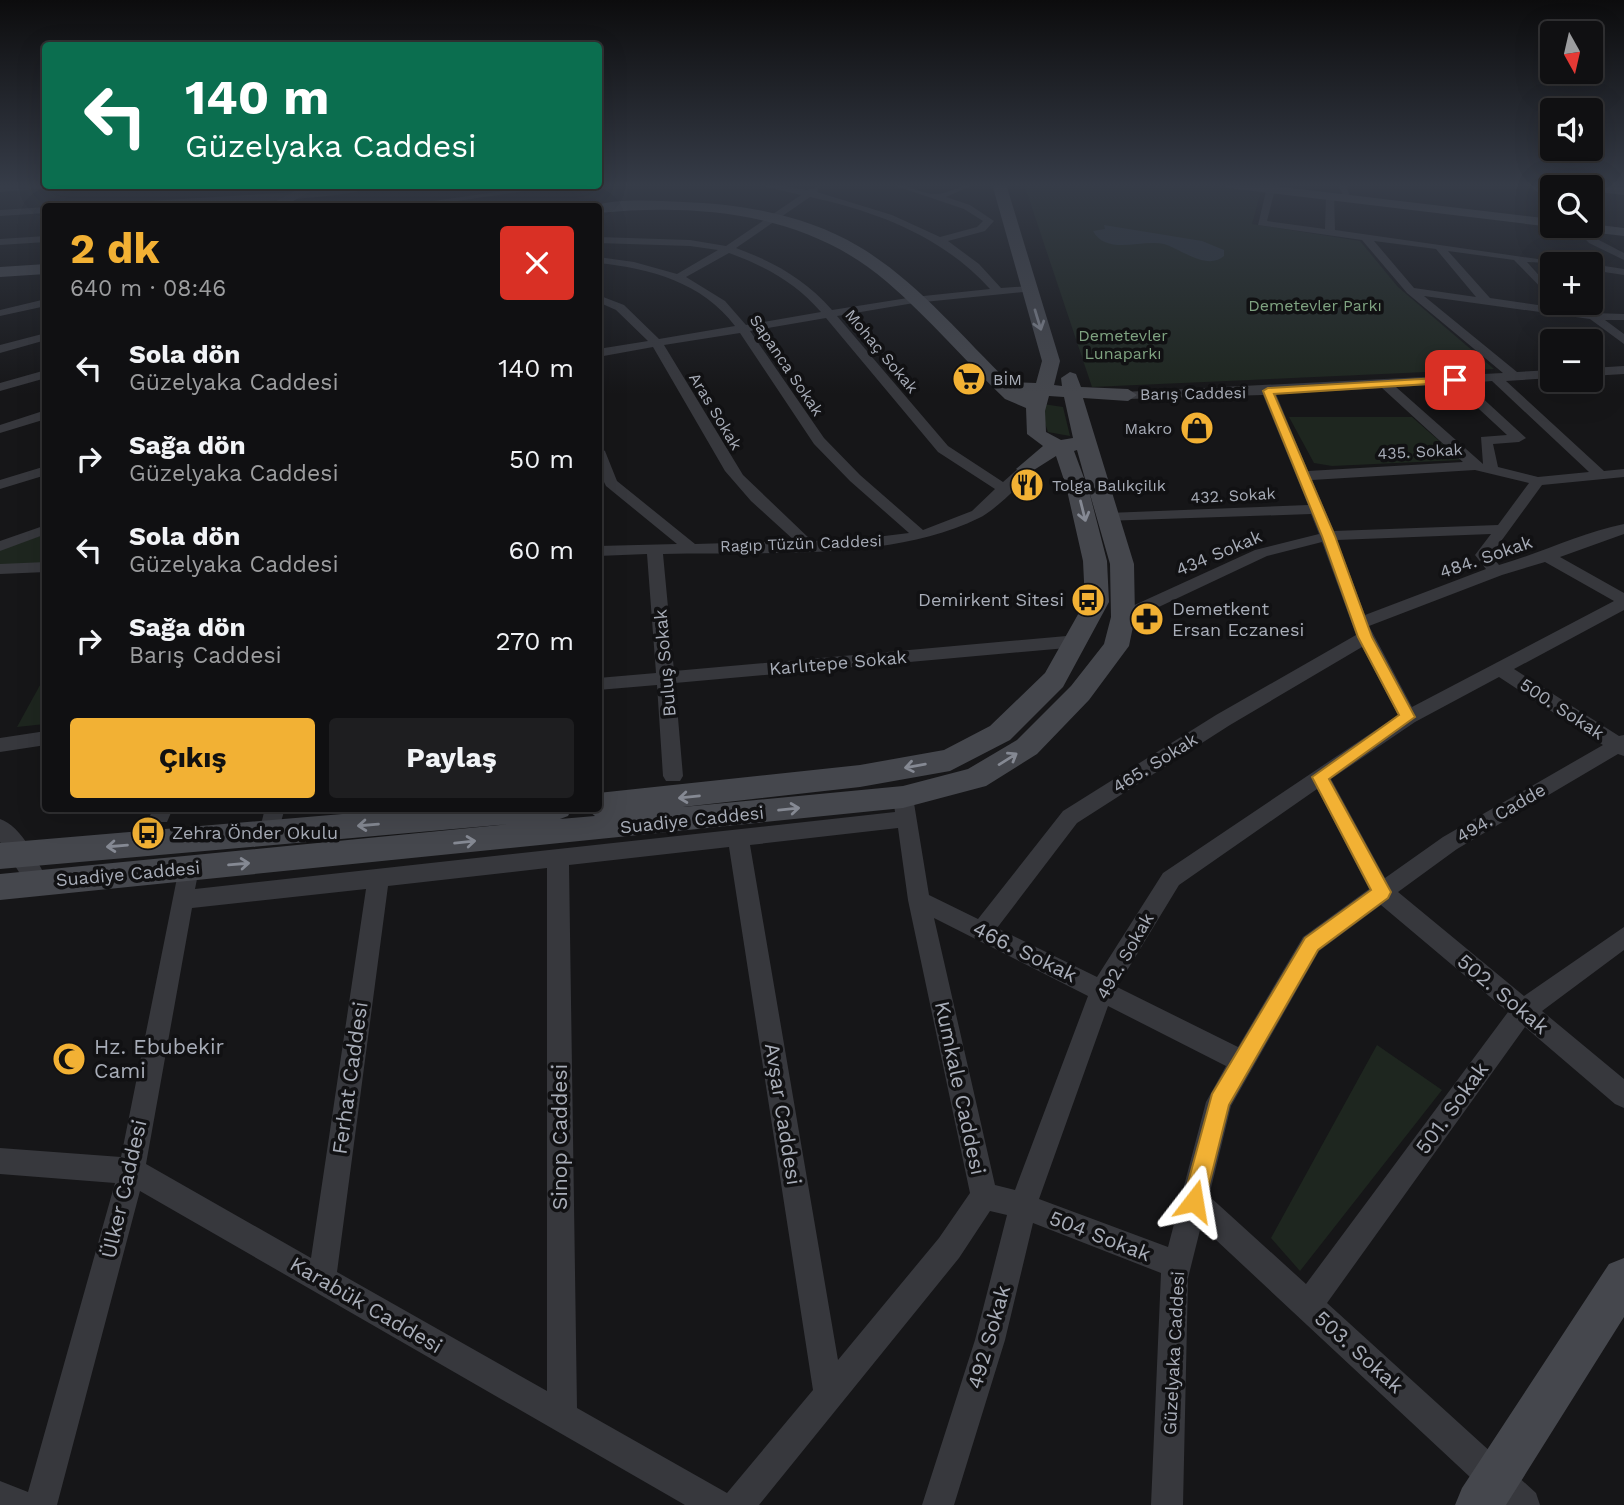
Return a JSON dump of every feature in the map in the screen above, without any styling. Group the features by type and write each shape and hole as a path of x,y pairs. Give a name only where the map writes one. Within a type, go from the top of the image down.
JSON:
{"main road":[{"path":"859,254 914,300 1012,395 1074,398"},
{"path":"1020,254 1051,361 1049,376 1037,398 1037,434 1067,444"},
{"name":"Suadiye Caddesi","path":"602,805 860,776 950,760 1000,733 1054,681 1097,602 1095,561 1067,444 1074,398 1036,254"},
{"path":"0,272 42,269"},
{"name":"Barış Caddesi","path":"1074,398 1128,395"},
{"name":"Ragıp Tüzün Caddesi","path":"1026,469 1037,434"},
{"name":"Suadiye Caddesi","path":"0,887 904,808 976,778 1027,747 1080,693 1116,646 1123,617 1122,564 1108,518 1067,444"},
{"name":"Ragıp Tüzün Caddesi","path":"1026,469 1067,444"},
{"name":"Suadiye Caddesi","path":"11,855 272,821 470,812"},
{"path":"1500,1496 1624,1279"}],"street":[{"path":"677,278 720,254"},
{"name":"Mohaç Sokak","path":"740,254 765,263 809,291 943,449 1006,490"},
{"path":"957,254 997,290"},
{"path":"1379,254 1410,291 1514,376"},
{"path":"1445,254 1485,300"},
{"path":"1491,254 1540,261"},
{"path":"1518,258 1540,283"},
{"name":"Sapanca Sokak","path":"602,261 640,266 677,278 709,295 732,315 821,444 921,536"},
{"path":"1603,269 1624,272"},
{"path":"602,352 914,300 1029,289"},
{"path":"1410,291 1540,305"},
{"name":"Aras Sokak","path":"602,299 613,301 631,313 656,343 731,470 807,544"},
{"path":"2,312 42,303"},
{"path":"1590,315 1624,317"},
{"path":"1593,316 1624,340"},
{"path":"0,349 42,337"},
{"path":"1603,371 1624,370"},
{"path":"0,387 42,375"},
{"name":"Barış Caddesi","path":"1128,395 1268,391 1540,375"},
{"path":"1495,377 1600,475"},
{"path":"1455,380 1519,438 1486,440 1491,470"},
{"path":"1385,384 1475,466"},
{"path":"1268,391 1328,536 1363,630 1408,717"},
{"path":"0,429 42,415"},
{"path":"602,460 611,483 690,547"},
{"name":"435. Sokak","path":"1303,476 1475,466 1538,481"},
{"name":"Ragıp Tüzün Caddesi","path":"602,551 860,544 921,536 978,514 1026,469"},
{"path":"0,485 42,471"},
{"path":"1496,571 1483,555 1538,481 1624,473"},
{"name":"432. Sokak","path":"1108,518 1317,509"},
{"name":"434 Sokak","path":"1123,617 1261,553 1328,536 1502,529"},
{"name":"484. Sokak","path":"1363,630 1496,571 1547,556 1604,533 1624,529"},
{"path":"0,546 42,530"},
{"name":"Buluş Sokak","path":"655,550 673,776"},
{"path":"1547,556 1624,602"},
{"path":"0,569 42,568"},
{"path":"1382,892 1320,777 1408,717 1624,602"},
{"name":"465. Sokak","path":"982,931 1070,817 1363,630"},
{"name":"Karlıtepe Sokak","path":"602,684 1078,641"},
{"name":"500. Sokak","path":"1499,668 1622,745"},
{"path":"0,745 42,739"},
{"name":"494. Cadde","path":"1382,892 1450,843 1622,745"},
{"name":"492. Sokak","path":"1023,1206 1102,990 1171,879 1320,777"},
{"path":"182,900 738,837 904,808"},
{"name":"Kumkale Caddesi","path":"738,1505 828,1391 949,1248 984,1196 919,900 904,808"},
{"path":"0,827 11,855 37,882"},
{"name":"Avşar Caddesi","path":"738,837 828,1391"},
{"name":"Sinop Caddesi","path":"558,857 562,1417"},
{"name":"Ülker Caddesi","path":"41,1505 132,1171 188,869"},
{"name":"Ferhat Caddesi","path":"322,1279 378,877"},
{"name":"502. Sokak","path":"1382,892 1624,1095"},
{"name":"Güzelyaka Caddesi","path":"1167,1505 1174,1278 1219,1102 1311,944 1382,892"},
{"name":"466. Sokak","path":"919,900 1243,1062"},
{"name":"501. Sokak","path":"1308,1305 1523,1011 1624,937"},
{"name":"Karabük Caddesi","path":"0,1161 132,1171 716,1505"},
{"path":"984,1196 1023,1206"},
{"name":"503. Sokak","path":"1194,1201 1308,1305 1500,1496"},
{"name":"504 Sokak","path":"1023,1206 1177,1265"},
{"name":"492 Sokak","path":"938,1505 990,1340 1023,1206"},
{"path":"0,1497 20,1505"}],"green space":[{"name":"Demetevler Parkı","path":"1048,254 1371,254 1398,287 1494,369 1092,387"},
{"path":"1043,404 1063,407 1070,436 1048,432 1040,408"},
{"path":"1289,417 1412,417 1461,460 1332,466 1314,463"},
{"path":"42,535 42,564 0,566 0,550"},
{"path":"42,681 42,724 17,727"},
{"path":"1377,1045 1442,1090 1300,1271 1271,1238"}],"shaded area":[{"path":"1186,254 1224,254 1217,260 1210,261"}],"place":[{"name":"BİM","path":"969,379"},
{"name":"Makro","path":"1197,428"},
{"name":"Tolga Balıkçilık","path":"1027,485"},
{"name":"Demirkent Sitesi","path":"1088,600"},
{"name":"Demetkent Ersan Eczanesi","path":"1147,619"},
{"name":"Zehra Önder Okulu","path":"148,833"},
{"name":"Hz. Ebubekir Cami","path":"69,1059"}],"route":[{"path":"1194,1201 1219,1102 1311,944 1382,892 1320,777 1408,717 1365,637 1328,536 1268,391 1455,380"}],"park label":[{"name":"Demetevler Lunaparkı","path":"1123,344"}]}
